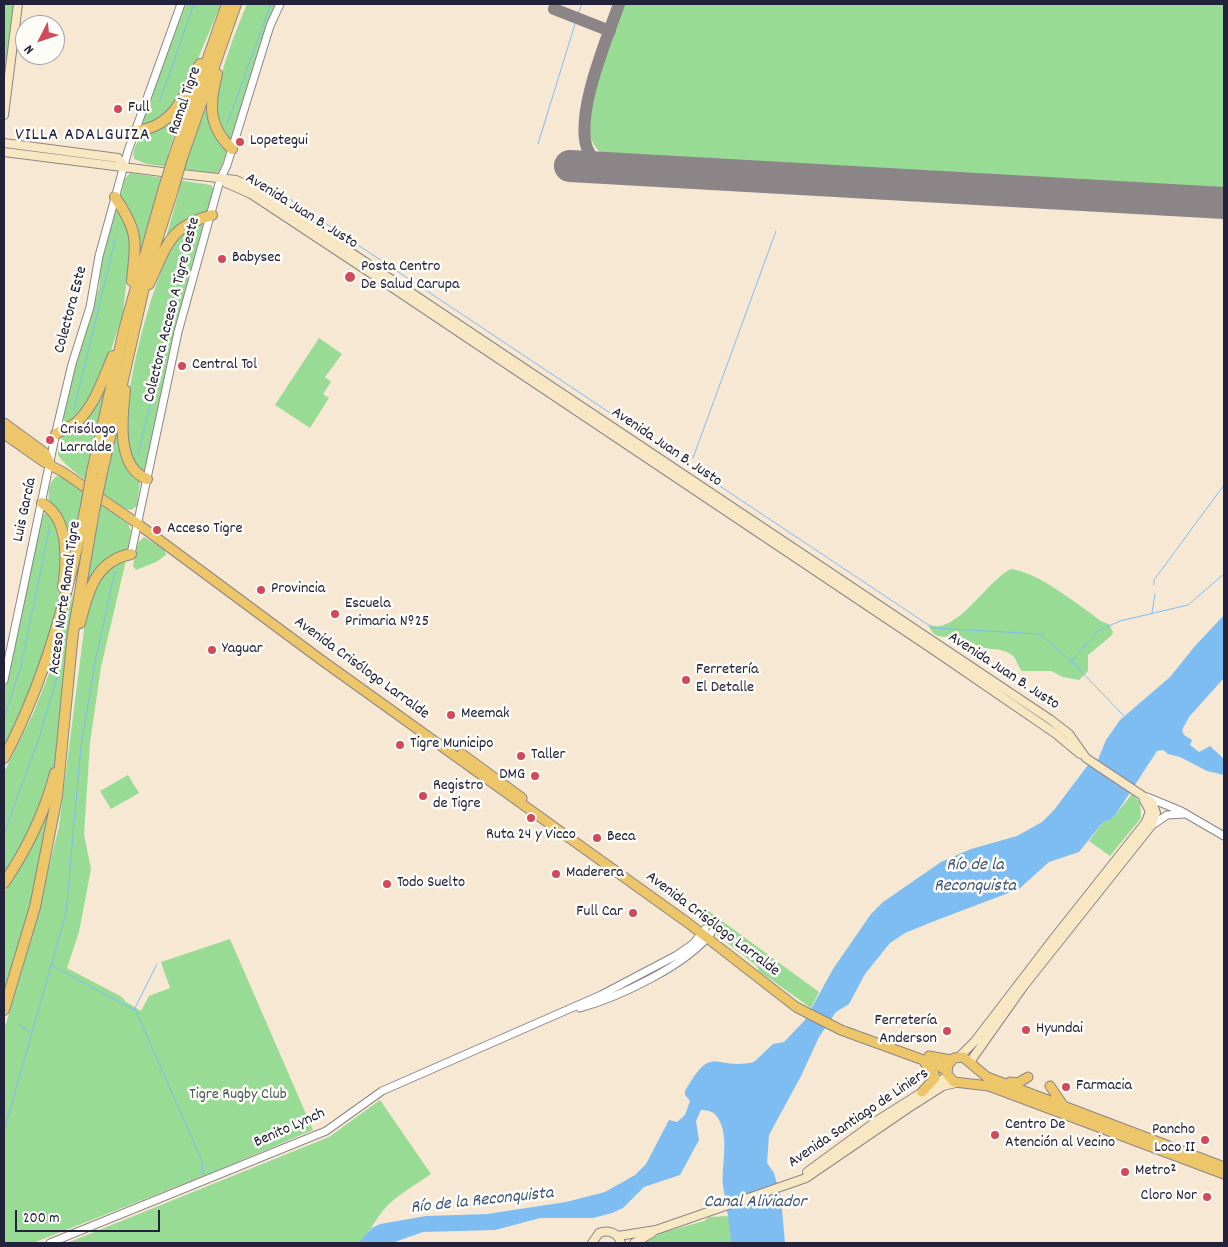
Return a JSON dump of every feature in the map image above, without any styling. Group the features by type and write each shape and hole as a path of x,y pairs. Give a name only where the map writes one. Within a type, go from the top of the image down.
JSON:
{"highway":[{"path":"227,4 212,116 219,134 232,149"},
{"path":"135,131 158,126 175,111 236,4"},
{"name":"Ramal Tigre","path":"167,192 225,21"},
{"name":"Acceso Norte Ramal Tigre","path":"4,1010 34,907 59,788 70,663 90,509 124,330 133,313 149,265 167,192"},
{"path":"115,197 133,227 135,251 133,313"},
{"path":"133,313 172,237 189,222 212,215"},
{"name":"Acceso Norte Ramal Tigre","path":"97,474 130,344 133,313"},
{"path":"56,434 73,424 88,408 104,379 124,330"},
{"path":"130,344 124,393 124,442 131,467 139,476 147,479"},
{"path":"42,503 59,520 64,540 64,582 56,630"},
{"name":"Acceso Norte Ramal Tigre","path":"4,758 28,707 56,630 90,509"},
{"path":"70,663 86,601 98,574 110,561 131,554"},
{"path":"4,883 28,843 47,799 57,766 66,718"}],"main road":[{"path":"4,115 18,4"},
{"path":"4,143 118,158 124,165"},
{"path":"4,152 111,166 124,165 162,172"},
{"name":"Avenida Juan B. Justo","path":"182,174 243,182 305,222 1051,720 1069,734 1086,759 1142,796"},
{"name":"Avenida Crisólogo Larralde","path":"4,423 45,453 50,463"},
{"name":"Avenida Crisólogo Larralde","path":"4,434 44,462 50,463 138,524 151,530 706,933 806,1013 937,1064 960,1083"},
{"path":"960,1083 972,1074 972,1064 1023,987 1151,826 1156,816 1156,810 1152,802 1142,796"},
{"path":"947,1074 955,1058 975,1041 1146,822 1149,817 1149,807 1142,796"},
{"name":"Avenida Crisólogo Larralde","path":"860,1035 933,1058 955,1058 972,1064 982,1074 1224,1168"},
{"path":"916,1057 930,1066 935,1075 933,1082 922,1092"},
{"name":"Avenida Santiago de Liniers","path":"785,1184 808,1172 878,1120 947,1074"},
{"path":"1004,1083 1018,1084 1028,1078"},
{"path":"960,1083 989,1086 1224,1174"},
{"name":"Avenida Santiago de Liniers","path":"592,1243 596,1236 604,1231 620,1240 727,1206 812,1175 940,1088 960,1083"},
{"path":"1050,1086 1063,1106"},
{"name":"Avenida Santiago de Liniers","path":"634,1243 656,1230"},
{"path":"638,1243 648,1236"}],"street":[{"name":"Colectora Este","path":"50,463 72,364 90,307 98,260 124,165 182,4"},
{"name":"Colectora Acceso A Tigre Oeste","path":"131,554 177,339 220,180 232,149 270,26 280,4"},
{"name":"Luis García","path":"4,680 50,463"},
{"path":"1142,796 1187,814 1224,836"},
{"path":"1151,826 1167,815 1187,814"},
{"name":"Benito Lynch","path":"50,1243 326,1131 382,1091 560,1013 677,955 706,933"}],"green space":[{"path":"5,4 15,4 4,85 4,15"},
{"path":"186,4 221,4 186,87 168,115 144,126 142,116"},
{"path":"247,4 278,4 232,140 228,140 219,123 217,97 225,63"},
{"path":"624,4 1224,4 1224,191 609,157 598,150 591,140 589,117 595,85"},
{"path":"213,87 211,113 227,151 219,172 214,173 147,164 134,159 134,151 144,133 187,97 168,154 188,158"},
{"path":"130,173 211,185 215,191 209,212 188,220 161,255 180,188 160,185 136,266 135,223 121,196 125,179"},
{"path":"119,208 132,231 123,313 104,372 80,416 66,425 63,418 68,391 99,288 101,262 114,213"},
{"path":"199,222 204,227 147,469 141,474 130,454 127,435 127,409 138,348 146,316 165,262 179,237"},
{"path":"319,338 342,354 325,377 331,382 323,394 329,398 310,428 275,405"},
{"path":"108,378 87,473 105,485 122,407 122,430 140,482 137,506 131,510 126,509 77,474 58,454 59,445 69,425"},
{"path":"57,476 63,477 128,524 131,531 128,548 125,552 113,557 83,605 100,511 82,499 65,579 67,559 49,502 51,483"},
{"path":"48,511 52,513 62,545 62,575 59,601 53,627 36,678 4,750 4,688 21,619 41,517"},
{"path":"144,537 165,550 166,555 156,562 136,570 133,566 138,543"},
{"name":"Tigre Rugby Club","path":"126,560 101,667 90,743 84,834 91,869 79,932 67,968 122,997 126,1002 141,1011 149,996 170,988 161,962 230,939 313,1130 211,1173 33,1243 4,1243 4,1030 31,940 59,826 85,622 97,585 106,571 114,562"},
{"path":"1011,569 1021,571 1041,580 1060,591 1099,620 1109,624 1113,632 1111,636 1088,655 1088,671 1079,680 1063,677 1051,671 1022,671 1014,657 1006,651 982,647 960,638 938,636 931,630 928,624 938,626 949,623 960,616 992,584"},
{"path":"73,594 65,694 54,768 38,814 4,878 4,772 33,714 52,666"},
{"path":"128,775 139,793 111,809 100,791"},
{"path":"1132,794 1140,802 1141,818 1110,856 1089,841 1103,822 1110,820"},
{"path":"53,795 25,931 4,1002 4,893 35,841"},
{"path":"707,910 819,992 811,1008 759,971 757,966 700,922 698,917 701,912"},
{"path":"380,1100 431,1174 387,1206 358,1243 67,1243 329,1137"},
{"path":"730,1216 731,1243 644,1243 661,1233 704,1221 709,1217"}],"water":[{"name":"Río de la Reconquista","path":"1224,615 1224,678 1189,717 1182,730 1184,735 1192,740 1190,745 1199,752 1210,746 1224,759 1224,775 1207,771 1163,750 1157,751 1116,814 1110,820 1103,822 1079,852 1049,862 1019,889 905,933 890,943 865,974 849,1004 836,1012 819,1037 801,1076 769,1135 767,1163 774,1173 781,1198 785,1243 731,1243 723,1186 724,1134 715,1114 701,1110 696,1121 699,1140 680,1175 644,1187 623,1208 612,1213 593,1218 540,1218 495,1230 423,1232 392,1243 358,1243 372,1228 380,1224 426,1216 487,1214 566,1202 605,1192 635,1175 646,1164 669,1120 677,1122 685,1115 690,1101 685,1095 685,1091 702,1067 708,1063 715,1062 740,1064 754,1062 773,1044 784,1042 805,1020 833,969 871,914 883,902 941,862 971,849 1017,836 1042,822 1054,810 1088,765 1097,762 1106,740 1120,720 1170,677 1195,646"}],"waterway":[{"path":"160,100 194,4"},
{"path":"227,124 271,4"},
{"path":"578,14 582,4"},
{"path":"538,144 575,24"},
{"path":"253,177 264,181 297,204"},
{"path":"307,211 933,628 1040,634 1072,662 1125,717"},
{"path":"693,458 776,231"},
{"path":"138,454 193,232"},
{"path":"74,410 116,236"},
{"path":"1154,585 1154,580 1224,485"},
{"path":"4,718 21,666 50,525"},
{"path":"4,1131 66,913 81,746 96,658 115,571"},
{"path":"1072,661 1098,631 1120,621 1188,605 1224,574"},
{"path":"1152,613 1155,594"},
{"path":"4,834 39,738 59,670"},
{"path":"134,1010 157,964"},
{"path":"51,965 136,1011 202,1161 203,1174"},
{"path":"19,1025 31,1032"}],"taxiway":[{"path":"609,168 602,165 588,152 584,133 585,116 600,56 619,4"},
{"path":"554,9 610,31"}],"runway":[{"path":"570,166 1224,203"}],"place":[{"name":"Full","path":"118,109"},
{"name":"Lopetegui","path":"240,142"},
{"name":"Babysec","path":"222,259"},
{"name":"Posta Centro De Salud Carupa","path":"350,277"},
{"name":"Central Tol","path":"182,366"},
{"name":"Crisólogo Larralde","path":"50,440"},
{"name":"Acceso Tigre","path":"157,530"},
{"name":"Provincia","path":"261,590"},
{"name":"Escuela Primaria Nº25","path":"335,614"},
{"name":"Yaguar","path":"212,650"},
{"name":"Ferretería El Detalle","path":"686,680"},
{"name":"Meemak","path":"451,715"},
{"name":"Tigre Municipo","path":"400,745"},
{"name":"Taller","path":"521,756"},
{"name":"DMG","path":"535,776"},
{"name":"Registro de Tigre","path":"423,796"},
{"name":"Ruta 24 y Vicco","path":"531,818"},
{"name":"Beca","path":"597,838"},
{"name":"Maderera","path":"556,874"},
{"name":"Todo Suelto","path":"387,884"},
{"name":"Full Car","path":"633,913"},
{"name":"Hyundai","path":"1026,1030"},
{"name":"Ferretería Anderson","path":"947,1031"},
{"name":"Farmacia","path":"1066,1087"},
{"name":"Centro De Atención al Vecino","path":"995,1135"},
{"name":"Pancho Loco II","path":"1205,1140"},
{"name":"Metro²","path":"1125,1172"},
{"name":"Cloro Nor","path":"1207,1197"}],"district":[{"name":"VILLA ADALGUIZA","path":"83,137"}],"water label":[{"name":"Canal Aliviador","path":"755,1204"}]}
